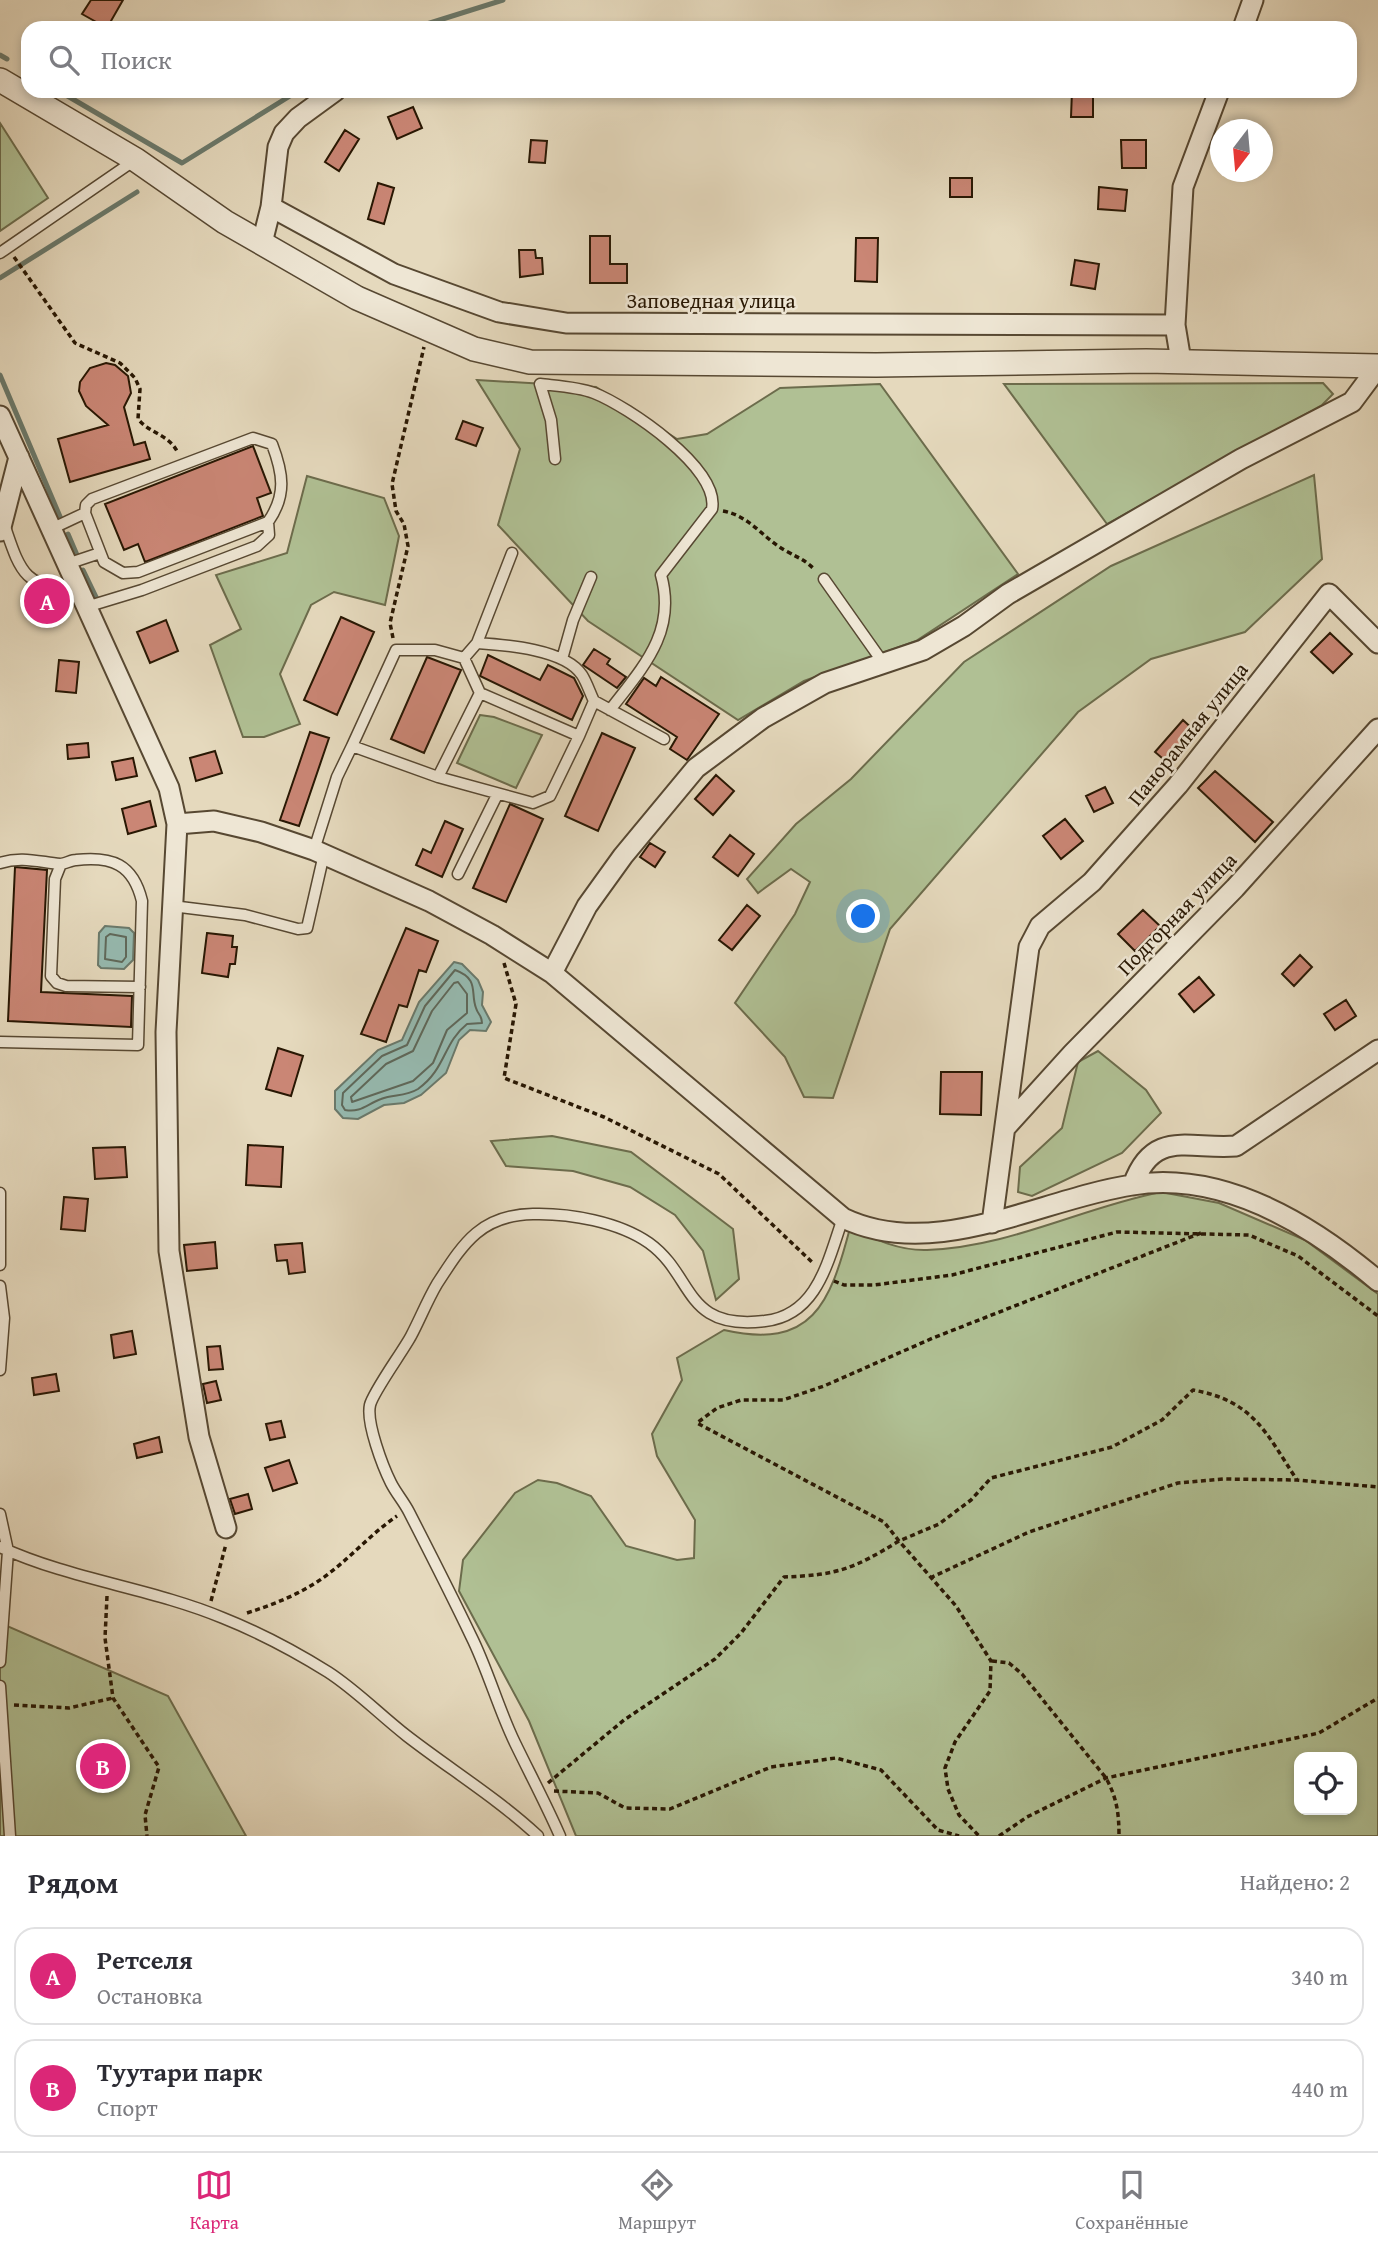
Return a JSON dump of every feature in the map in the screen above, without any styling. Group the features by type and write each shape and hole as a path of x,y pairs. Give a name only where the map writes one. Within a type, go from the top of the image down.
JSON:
{"street":[{"path":"1246,21 1253,0"},
{"path":"0,80 21,92"},
{"path":"31,98 136,160 262,243 357,298 429,332 474,349 530,362 1181,361 1378,367"},
{"path":"262,243 271,207 278,147 284,133 298,118 325,98"},
{"path":"1181,361 1175,325 1183,187 1216,98"},
{"name":"Заповедная улица","path":"271,207 394,274 499,312 566,323 1175,325"},
{"path":"552,973 587,906 696,768 763,718 825,683 923,650 964,626 1008,594 1241,459 1352,402 1378,367"},
{"path":"0,416 169,788 177,824 166,1032 169,1251 199,1437 226,1528"},
{"path":"1,525 19,457"},
{"name":"Панорамная улица","path":"1005,1128 1029,947 1040,926 1092,882 1178,785 1329,594 1378,643"},
{"name":"Подгорная улица","path":"1005,1128 1073,1053 1235,888 1378,729"},
{"path":"177,824 214,821 261,832 319,852 429,901 492,935 552,973 843,1218 868,1230 919,1233 992,1223 1133,1185 1168,1184 1209,1189 1251,1201 1296,1220 1378,1281"},
{"path":"1133,1185 1139,1166 1154,1151 1180,1143 1217,1148 1236,1146 1378,1050"},
{"path":"992,1223 1005,1128"}],"lane":[{"path":"0,253 136,160"},
{"path":"555,459 551,420 540,384 594,393 643,422 685,454 708,486 714,500 712,509 661,575 667,595 663,631 645,664 610,710"},
{"path":"253,438 272,444 281,470 283,491 280,506 268,522 138,572 123,573 104,562 85,513 86,505 93,499 181,465 253,438"},
{"path":"51,529 85,513"},
{"path":"86,608 142,590 257,546 269,535 268,522"},
{"path":"1,525 21,571 37,582 58,587 71,573 100,553"},
{"path":"464,658 477,643 512,553"},
{"path":"138,572 142,590"},
{"path":"562,659 573,620 592,577"},
{"path":"824,579 884,664"},
{"path":"477,643 513,645 562,659 581,673 594,701 664,739"},
{"path":"172,906 246,915 298,929 307,928 319,852 337,777 396,650 435,650 464,658"},
{"path":"464,658 480,693 579,736"},
{"path":"438,776 480,693"},
{"path":"352,746 497,795 533,803 550,796 594,701"},
{"path":"458,874 497,795"},
{"path":"0,863 13,859 52,860 61,864 74,860 107,859 125,867 138,884 142,901 138,1045 0,1042"},
{"path":"61,864 55,879 51,976 57,983 66,986 139,988"},
{"path":"0,1193 0,1265"},
{"path":"560,1836 540,1790 514,1742 471,1637 408,1508 391,1483 378,1449 370,1406 412,1334 430,1296 465,1241 492,1221 533,1214 582,1219 629,1231 651,1245 704,1310 742,1321 786,1317 803,1306 822,1274 843,1218"},
{"path":"0,1286 4,1318 0,1370"},
{"path":"0,1514 4,1549 0,1661"},
{"path":"4,1549 108,1584 159,1594 227,1619 328,1672 408,1737 504,1805 538,1836"},
{"path":"0,1686 10,1836"}],"path":[{"path":"16,260 75,343 120,363 135,377 140,389 138,419 144,427 166,436 177,449 181,465"},
{"path":"396,650 390,623 408,546 404,524 396,511 392,484 429,332"},
{"path":"712,509 732,512 756,526 788,552 801,555 824,579"},
{"path":"492,935 516,1004 504,1078 604,1117 719,1174 803,1251 822,1274 844,1285 913,1281 981,1269 1117,1232 1250,1234 1298,1256 1378,1316"},
{"path":"979,1836 959,1815 948,1789 945,1768 955,1742 990,1691 991,1661 956,1606 884,1522 697,1423 717,1408 741,1400 783,1400 824,1386 933,1338 1201,1233"},
{"path":"540,1790 624,1720 715,1659 741,1633 784,1577 829,1575 863,1563 899,1541 939,1524 971,1500 991,1478 1112,1447 1162,1420 1193,1390 1218,1398 1260,1422 1297,1480"},
{"path":"930,1578 1029,1532 1178,1483 1224,1479 1297,1480 1378,1487"},
{"path":"227,1619 277,1604 319,1580 372,1533 408,1508"},
{"path":"208,1612 226,1548 226,1528"},
{"path":"108,1584 104,1638 113,1698 159,1768 145,1815 147,1836"},
{"path":"991,1661 1009,1663 1022,1674 1106,1779 1117,1803 1119,1836"},
{"path":"1,1704 69,1708 113,1698"},
{"path":"999,1836 1027,1817 1106,1779 1318,1733 1378,1698"},
{"path":"540,1790 598,1793 625,1808 670,1810 771,1767 836,1758 881,1770 938,1830 959,1836"}],"green space":[{"path":"0,123 48,198 0,231"},
{"path":"477,380 596,387 677,439 707,434 780,388 880,384 1018,574 916,641 804,681 738,720 588,621 498,525 520,449"},
{"path":"1323,383 1333,394 1322,405 1107,524 1004,384"},
{"path":"1314,475 1322,559 1245,632 1151,659 1078,712 890,929 833,1098 804,1097 785,1057 735,1003 795,914 810,882 791,869 758,893 747,879 796,824 851,779 964,662 1111,566"},
{"path":"307,476 384,498 399,536 385,605 334,592 311,605 280,674 300,724 264,737 243,737 210,645 241,629 216,575 287,553"},
{"path":"480,715 494,717 542,735 516,788 457,763"},
{"path":"1098,1051 1146,1090 1161,1113 1122,1153 1032,1196 1018,1192 1020,1167 1062,1128 1078,1062"},
{"path":"552,1136 631,1152 733,1229 739,1279 716,1300 703,1251 675,1215 630,1187 573,1171 506,1166 491,1141"},
{"path":"1161,1192 1219,1203 1305,1240 1378,1294 1378,1836 576,1836 529,1721 459,1591 463,1560 515,1493 538,1480 557,1483 591,1496 626,1546 677,1560 694,1558 695,1520 657,1456 652,1434 682,1380 677,1358 724,1330 754,1334 778,1333 797,1327 812,1315 825,1299 850,1228 907,1249 927,1250 958,1247 1016,1235 1102,1207"},
{"path":"0,1623 168,1696 246,1836 0,1836"}],"water":[{"path":"105,926 129,928 134,933 133,960 124,969 101,968 98,965 99,933"},
{"path":"454,962 462,964 478,980 483,992 482,1005 491,1022 486,1031 470,1030 459,1040 446,1073 421,1095 404,1103 384,1105 358,1119 343,1118 335,1109 335,1091 378,1050 402,1040 419,1002"}],"building":[{"path":"91,0 123,0 111,21 94,21 82,14"},
{"path":"1072,98 1093,98 1093,117 1071,117"},
{"path":"413,107 422,128 397,139 388,117"},
{"path":"345,130 359,139 339,171 325,162"},
{"path":"531,140 547,141 545,163 529,162"},
{"path":"1121,140 1146,140 1146,168 1122,168"},
{"path":"950,178 972,178 972,197 950,197"},
{"path":"378,183 394,188 384,224 368,219"},
{"path":"1099,187 1127,190 1125,211 1098,209"},
{"path":"590,236 610,236 610,264 627,264 627,283 590,283"},
{"path":"856,238 878,238 877,282 855,281"},
{"path":"519,250 535,250 536,258 542,258 543,274 520,277"},
{"path":"1075,260 1099,264 1095,289 1071,285"},
{"path":"106,363 115,365 128,376 131,393 124,407 134,445 145,442 150,459 70,482 58,439 108,425 86,406 79,391 80,382 90,368"},
{"path":"463,421 483,428 476,446 456,439"},
{"path":"253,446 271,493 257,498 263,516 145,562 138,544 124,550 105,504"},
{"path":"341,617 374,632 337,715 304,700"},
{"path":"166,620 178,651 150,663 137,632"},
{"path":"1330,633 1352,654 1333,673 1311,652"},
{"path":"594,649 610,659 607,664 626,677 617,688 583,665"},
{"path":"488,655 540,680 548,665 574,678 583,696 572,720 480,676"},
{"path":"427,657 461,670 424,753 391,739"},
{"path":"59,660 79,662 76,693 56,691"},
{"path":"661,677 719,714 687,760 670,749 677,737 626,704 644,678 656,686"},
{"path":"1183,720 1197,733 1169,764 1155,752"},
{"path":"310,732 329,738 299,826 280,820"},
{"path":"602,733 635,748 598,831 565,816"},
{"path":"88,743 89,757 68,759 67,745"},
{"path":"215,751 222,773 196,781 190,758"},
{"path":"133,758 137,776 116,780 112,762"},
{"path":"1215,771 1273,822 1255,842 1198,788"},
{"path":"716,775 734,791 713,815 695,799"},
{"path":"1105,787 1113,803 1094,812 1086,796"},
{"path":"150,801 156,826 128,834 122,809"},
{"path":"510,804 543,819 506,902 473,888"},
{"path":"1065,819 1083,841 1061,859 1043,836"},
{"path":"445,821 463,829 442,877 416,865 423,849 431,853"},
{"path":"730,835 754,854 738,876 713,857"},
{"path":"650,843 665,852 655,867 640,857"},
{"path":"15,867 47,870 41,992 132,996 131,1027 8,1021"},
{"path":"747,905 760,916 732,950 719,940"},
{"path":"1143,910 1160,926 1135,951 1118,934"},
{"path":"406,928 438,941 426,972 419,970 407,1007 399,1005 386,1042 361,1034"},
{"path":"207,933 233,936 232,947 237,947 235,964 230,964 228,977 202,973"},
{"path":"1300,955 1312,967 1294,986 1282,974"},
{"path":"1199,977 1214,995 1194,1012 1179,994"},
{"path":"1346,1000 1356,1016 1335,1030 1324,1014"},
{"path":"278,1048 303,1056 291,1096 266,1089"},
{"path":"941,1072 982,1072 981,1115 940,1114"},
{"path":"248,1145 283,1147 281,1187 246,1185"},
{"path":"125,1147 127,1177 95,1179 93,1148"},
{"path":"64,1197 88,1199 85,1231 61,1229"},
{"path":"215,1242 217,1268 187,1271 184,1245"},
{"path":"302,1243 305,1272 289,1274 287,1260 277,1261 275,1245"},
{"path":"132,1331 136,1354 114,1358 111,1335"},
{"path":"220,1346 223,1369 209,1370 207,1347"},
{"path":"56,1374 59,1391 34,1395 32,1378"},
{"path":"216,1381 221,1400 207,1403 203,1384"},
{"path":"281,1421 285,1437 270,1440 266,1424"},
{"path":"159,1437 162,1452 137,1458 134,1444"},
{"path":"289,1460 297,1483 273,1491 265,1468"},
{"path":"248,1494 252,1509 235,1514 230,1499"}],"waterway":[{"path":"436,21 503,0"},
{"path":"0,55 7,59"},
{"path":"71,98 182,163 287,98"},
{"path":"0,278 137,192"},
{"path":"0,375 61,519"},
{"path":"68,534 77,555"},
{"path":"83,570 97,599"}],"place":[{"name":"Ретселя","path":"47,601"},
{"name":"Туутари парк","path":"103,1766"}]}
